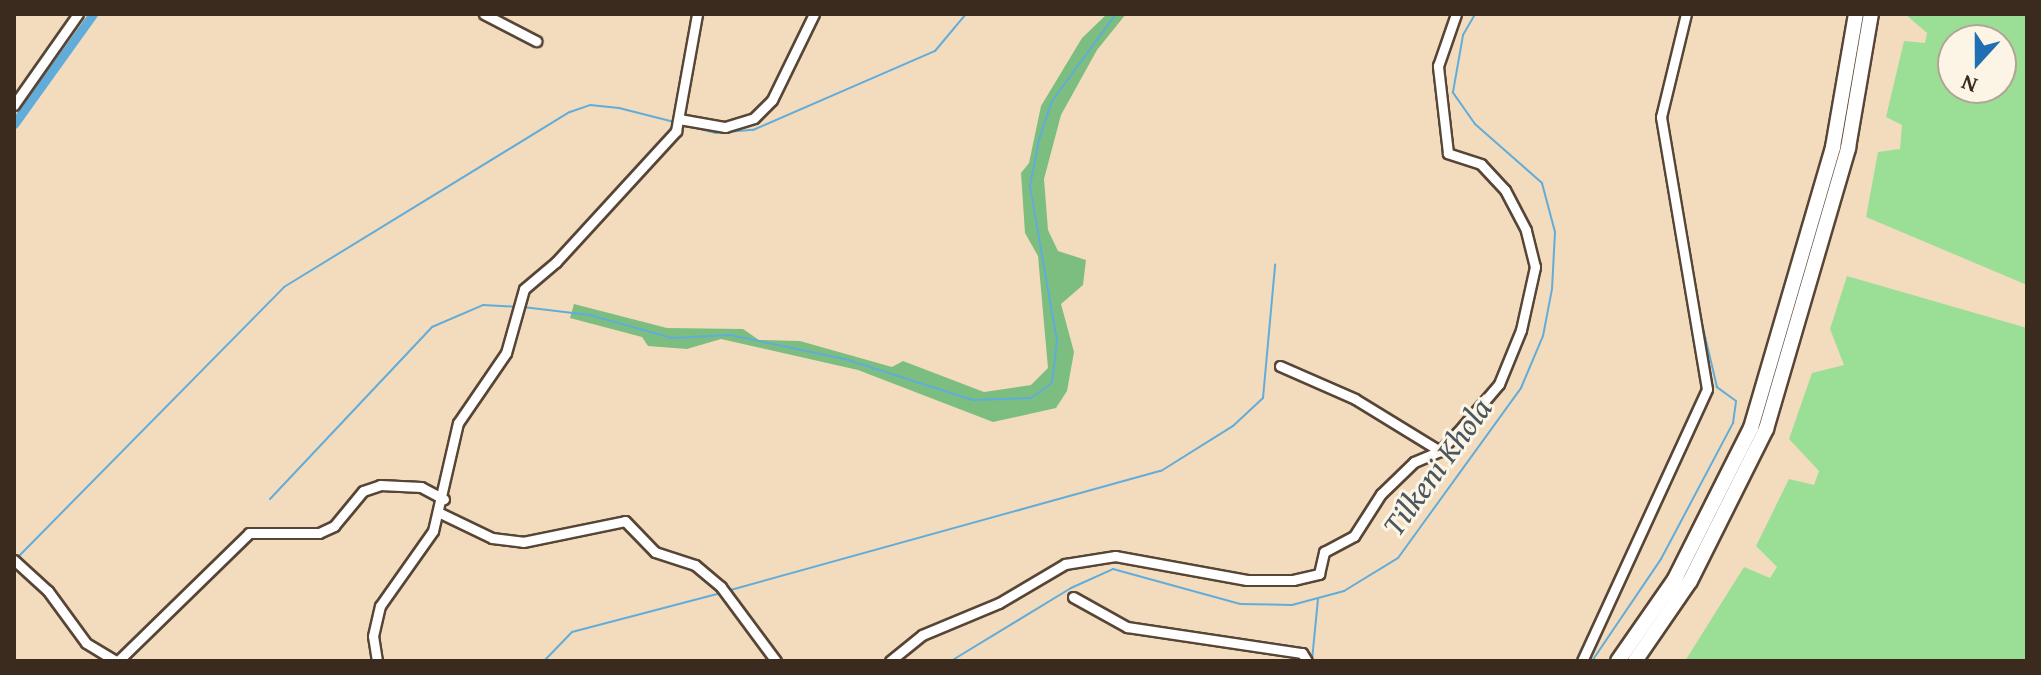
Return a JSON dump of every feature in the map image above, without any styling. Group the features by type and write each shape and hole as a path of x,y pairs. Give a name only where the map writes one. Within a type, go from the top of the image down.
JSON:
{"main road":[{"path":"1618,661 1675,579 1751,428 1833,147 1856,14"},
{"path":"1635,661 1697,569 1766,429 1848,148 1871,14"}],"street":[{"path":"14,105 78,14"},
{"path":"484,14 536,41"},
{"path":"377,661 373,636 380,606 389,588 422,551 444,499 445,466 458,423 506,353 519,299 676,131 697,14"},
{"path":"679,119 725,127 754,118 772,100 814,14"},
{"path":"890,661 922,635 999,603 1065,564 1115,556 1247,580 1293,580 1319,574 1324,552 1354,536 1381,494 1414,462 1440,451 1499,384 1521,330 1535,267 1526,230 1505,190 1481,164 1448,153 1438,66 1456,14"},
{"path":"1582,661 1707,389 1661,117 1686,14"},
{"path":"1280,366 1355,399 1440,451"},
{"path":"14,560 48,591 86,643 117,661 249,533 319,533 334,526 363,491 380,485 421,487 444,499"},
{"path":"438,512 492,538 523,542 625,521 655,552 695,565 724,592 776,661"},
{"path":"1073,597 1127,627 1302,653 1307,661"}],"green space":[{"path":"1107,14 1126,14 1097,50 1061,115 1044,179 1048,230 1058,251 1086,260 1083,285 1061,304 1074,352 1067,391 1056,408 993,422 858,370 721,339 687,349 648,346 642,337 570,318 574,304 667,328 743,329 759,340 800,341 892,367 903,361 984,392 1031,385 1048,368 1038,256 1025,233 1021,173 1029,163 1041,106 1082,38"},
{"path":"1905,14 2027,14 2027,285 1866,217 1878,152 1900,149 1902,125 1886,117 1904,41 1925,43 1927,33"},
{"path":"1847,276 2027,328 2027,661 1685,661 1744,567 1770,578 1777,567 1756,546 1789,479 1814,485 1819,471 1789,439 1812,373 1844,365 1830,329"}],"waterway":[{"path":"14,124 93,14"},
{"path":"680,124 716,133 753,130 935,51 966,14"},
{"path":"523,307 590,315 672,338 730,335 845,359 973,400 1031,398 1052,383 1057,341 1030,186 1039,140 1052,101 1116,14"},
{"name":"Tilkeni Khola","path":"951,661 1071,588 1113,569 1240,604 1292,605 1344,591 1398,558 1521,388 1543,336 1552,289 1555,232 1542,183 1475,124 1453,92 1463,35 1475,14"},
{"path":"18,557 284,287 570,112 590,105 619,108 674,122"},
{"path":"727,591 1161,471 1233,426 1263,398 1275,265"},
{"path":"1592,661 1661,559 1733,423 1736,401 1717,387 1695,294"},
{"path":"270,499 432,327 483,305 517,307"},
{"path":"544,661 572,632 721,593"},
{"path":"1312,660 1318,599"}]}
